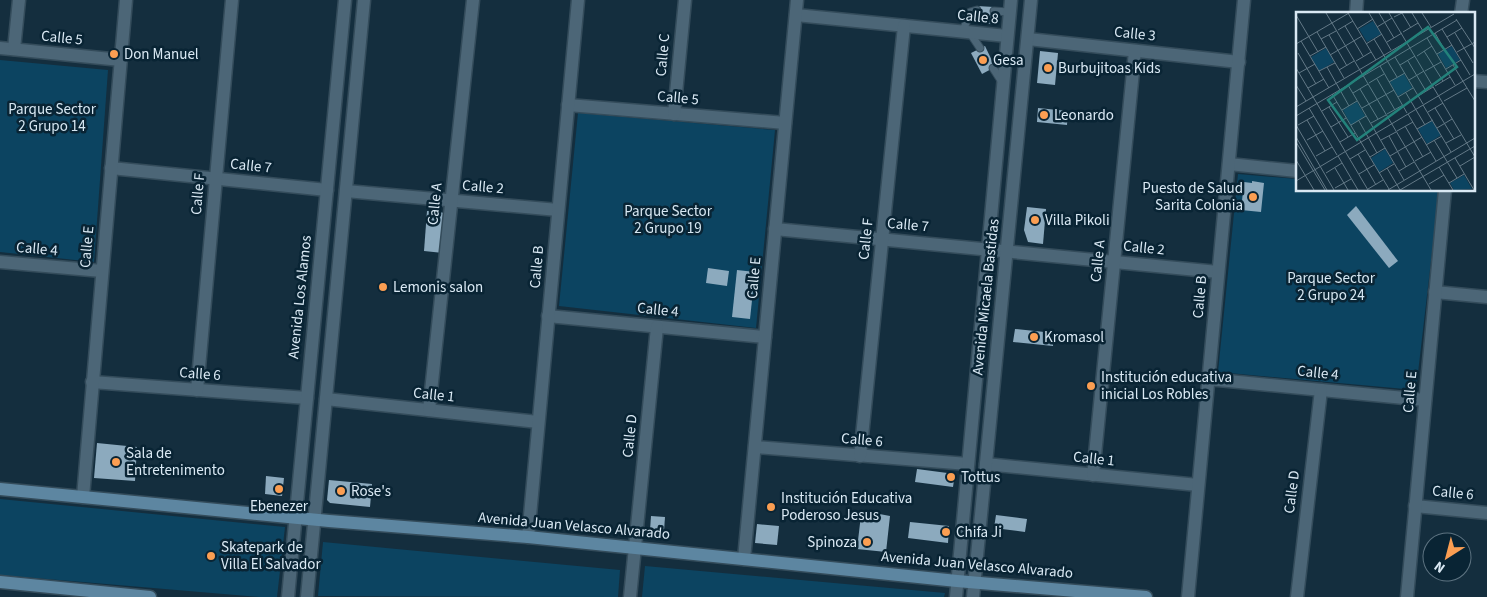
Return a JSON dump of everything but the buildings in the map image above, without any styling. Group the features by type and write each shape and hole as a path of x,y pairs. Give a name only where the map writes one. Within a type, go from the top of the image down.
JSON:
{"main road":[{"name":"Avenida Juan Velasco Alvarado","path":"0,489 1146,597"},
{"path":"0,582 71,593 150,597"}],"street":[{"path":"14,50 19,0"},
{"name":"Calle E","path":"83,497 126,0"},
{"name":"Calle F","path":"197,390 232,0"},
{"name":"Avenida Los Alamos","path":"288,597 294,518 345,0"},
{"path":"307,597 364,0"},
{"name":"Calle A","path":"430,410 473,0"},
{"name":"Calle B","path":"528,538 578,0"},
{"name":"Calle C","path":"674,114 685,0"},
{"name":"Calle E","path":"744,559 797,0"},
{"name":"Avenida Micaela Bastidas","path":"973,597 1031,0"},
{"name":"Calle B","path":"1188,597 1244,0"},
{"name":"Avenida Micaela Bastidas","path":"956,597 1010,6"},
{"name":"Calle 8","path":"796,15 1007,36"},
{"name":"Calle F","path":"860,456 904,26"},
{"name":"Calle 3","path":"1028,39 1238,62"},
{"name":"Calle 5","path":"0,48 121,60"},
{"name":"Calle A","path":"1093,475 1135,50"},
{"path":"1474,81 1487,82"},
{"name":"Calle 5","path":"568,105 785,123"},
{"path":"1229,164 1296,171"},
{"name":"Calle 7","path":"111,168 327,190"},
{"name":"Calle 2","path":"346,191 558,210"},
{"name":"Calle E","path":"1407,597 1445,191"},
{"name":"Calle 7","path":"775,229 1007,251"},
{"name":"Calle 2","path":"1007,251 1218,272"},
{"name":"Calle 4","path":"0,262 102,271"},
{"path":"1436,292 1487,297"},
{"name":"Calle 4","path":"548,316 765,337"},
{"name":"Calle D","path":"635,548 657,327"},
{"name":"Calle 4","path":"1208,379 1425,400"},
{"name":"Calle 6","path":"92,382 306,398"},
{"name":"Calle D","path":"1297,597 1321,390"},
{"name":"Calle 1","path":"326,399 538,422"},
{"name":"Calle 6","path":"754,447 968,464"},
{"name":"Calle 1","path":"986,464 1198,486"},
{"name":"Calle 6","path":"1415,506 1487,513"},
{"path":"630,597 635,548"}],"lane":[{"path":"994,11 1010,6"},
{"path":"977,10 970,12 967,32 980,48"},
{"path":"993,68 1002,82"}],"green space":[{"name":"Parque Sector 2 Grupo 14","path":"0,60 108,70 94,262 0,252"},
{"name":"Parque Sector 2 Grupo 19","path":"578,113 775,130 756,328 559,306"},
{"name":"Parque Sector 2 Grupo 24","path":"1238,174 1296,179 1296,191 1439,192 1416,390 1218,372"},
{"path":"0,499 285,527 277,597 0,575"},
{"path":"323,542 620,570 618,597 318,596"},
{"path":"645,566 945,593 944,597 642,597"}],"place":[{"name":"Don Manuel","path":"114,54"},
{"name":"Gesa","path":"983,60"},
{"name":"Burbujitoas Kids","path":"1048,68"},
{"name":"Leonardo","path":"1044,115"},
{"name":"Puesto de Salud Sarita Colonia","path":"1253,197"},
{"name":"Villa Pikoli","path":"1035,220"},
{"name":"Lemonis salon","path":"383,287"},
{"name":"Kromasol","path":"1034,337"},
{"name":"Institución educativa inicial Los Robles","path":"1091,386"},
{"name":"Sala de Entretenimento","path":"116,462"},
{"name":"Tottus","path":"951,477"},
{"name":"Ebenezer","path":"279,489"},
{"name":"Rose's","path":"341,491"},
{"name":"Institución Educativa Poderoso Jesus","path":"771,507"},
{"name":"Chifa Ji","path":"946,532"},
{"name":"Spinoza","path":"867,542"},
{"name":"Skatepark de Villa El Salvador","path":"211,556"}]}
